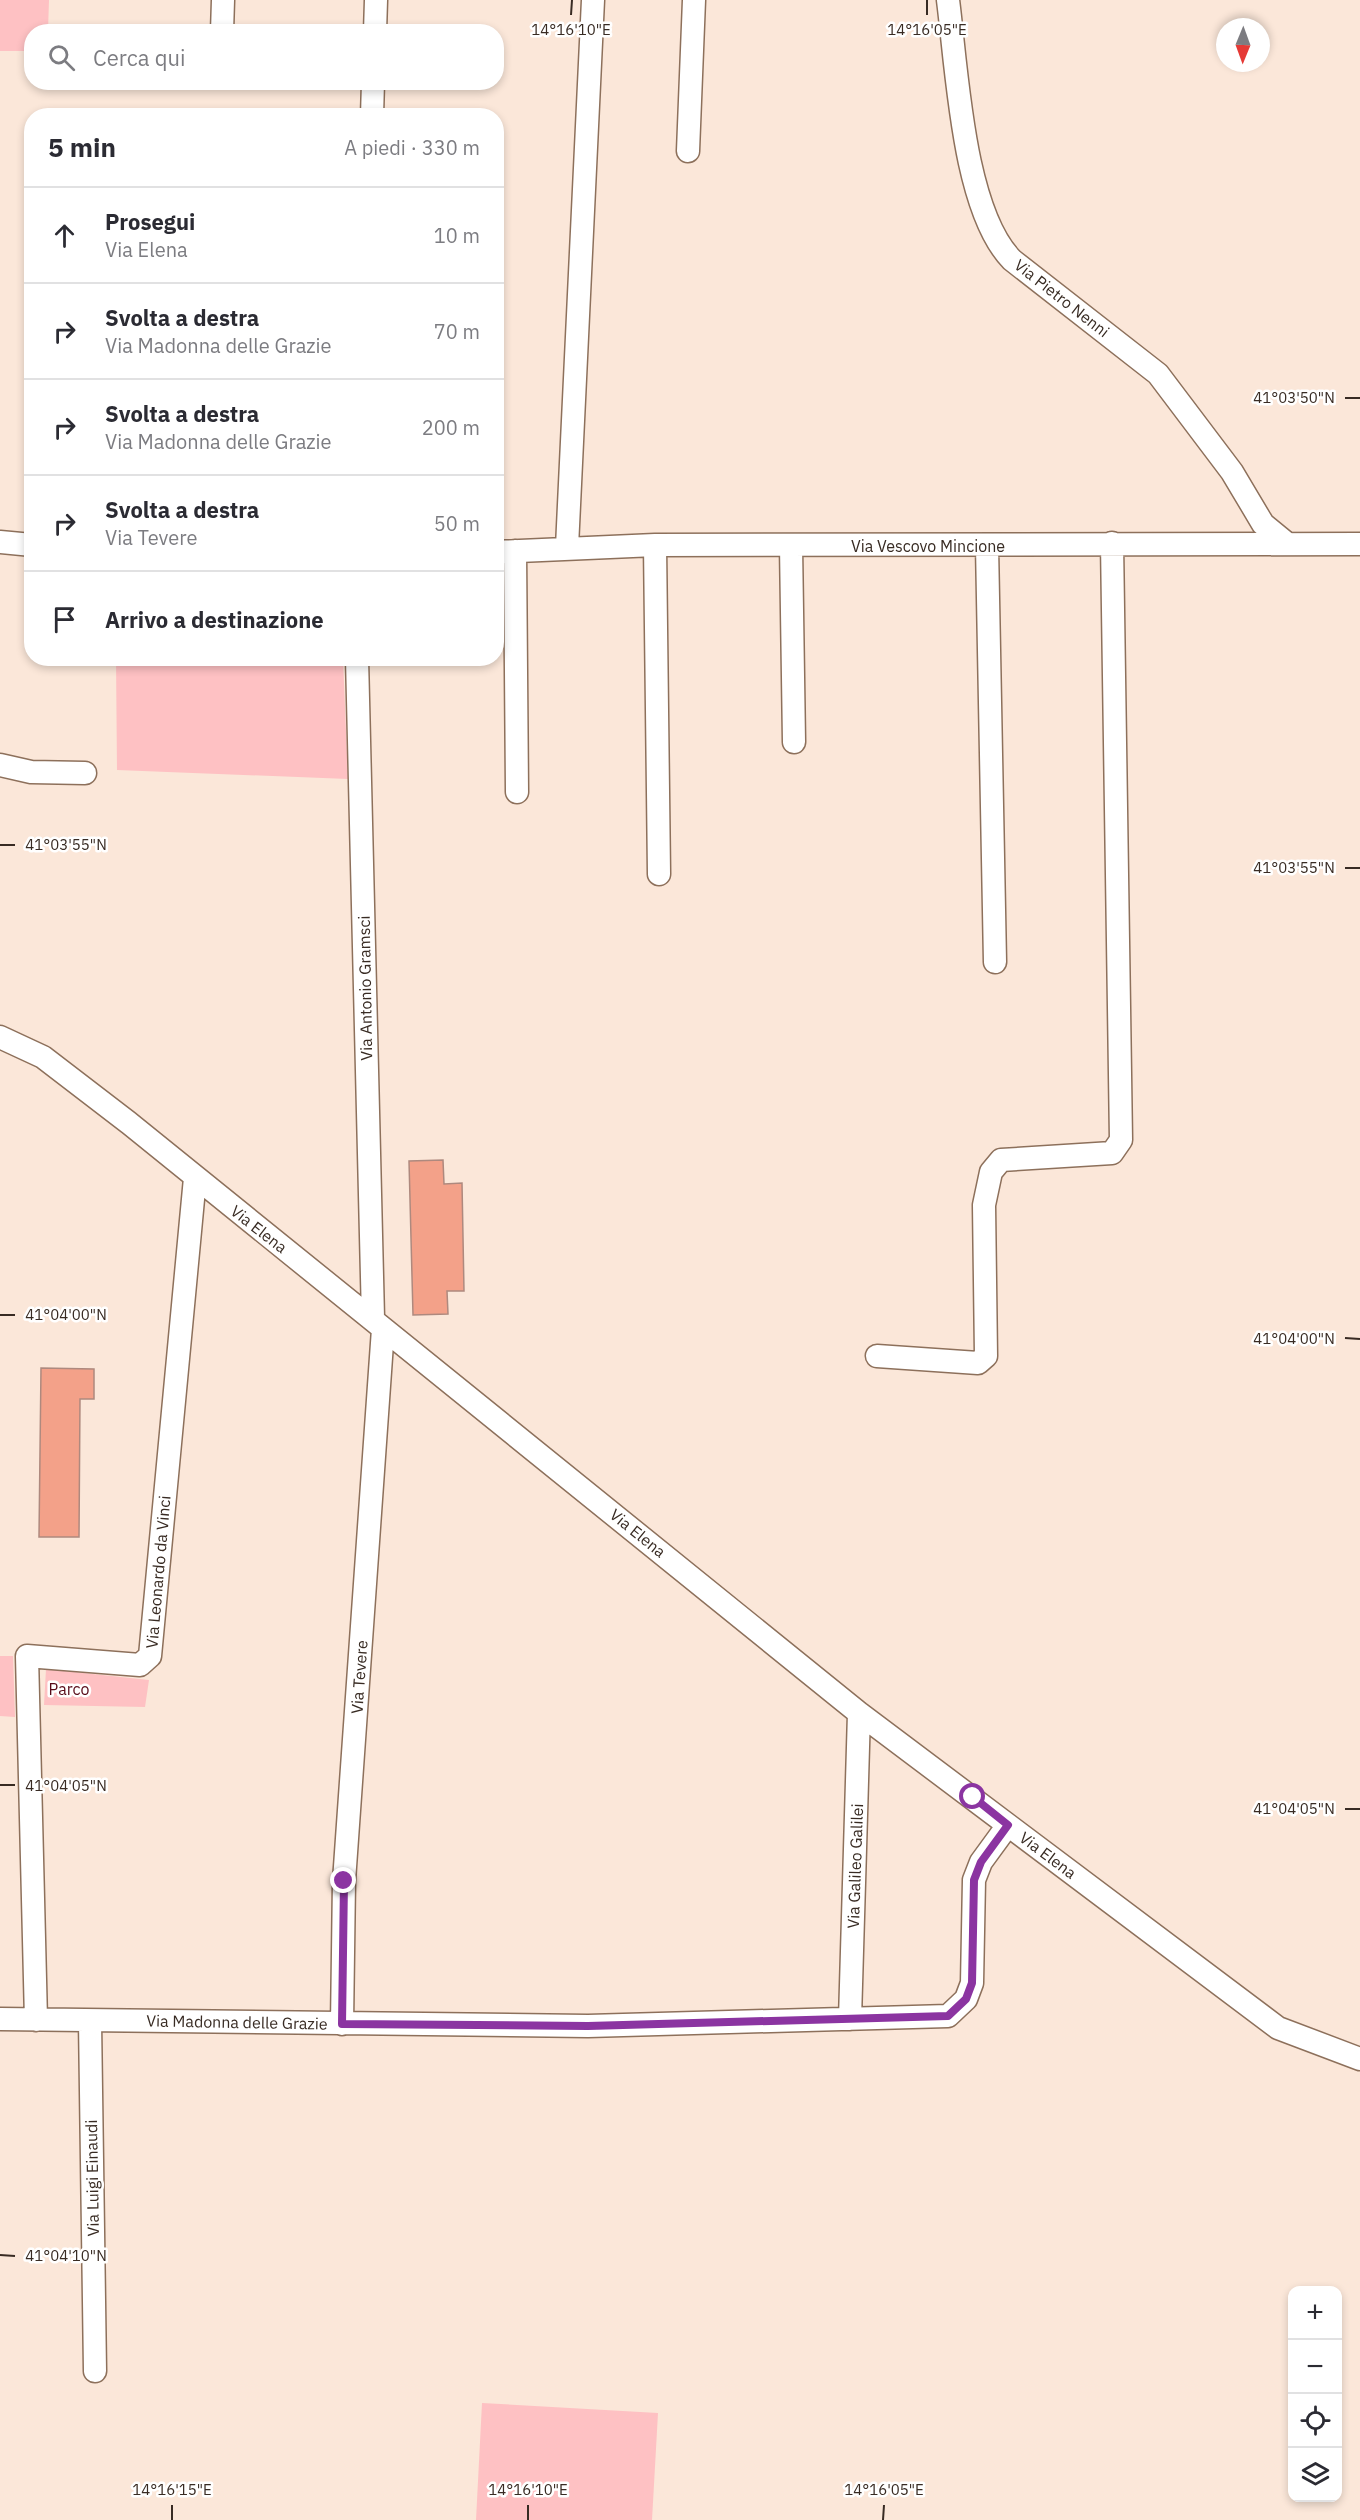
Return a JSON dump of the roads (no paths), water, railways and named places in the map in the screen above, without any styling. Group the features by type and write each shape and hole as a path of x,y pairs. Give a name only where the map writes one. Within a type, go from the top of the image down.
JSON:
{"street":[{"path":"222,24 223,0"},
{"path":"375,24 376,0"},
{"path":"567,547 593,0"},
{"path":"688,151 694,0"},
{"name":"Via Pietro Nenni","path":"948,0 971,171 981,206 998,246 1012,260 1158,374 1232,472 1263,524 1285,542"},
{"path":"372,108 373,90"},
{"path":"0,542 24,544"},
{"name":"Via Vescovo Mincione","path":"506,551 655,545 987,546 1285,542 1360,544"},
{"path":"877,1356 978,1363 986,1356 984,1205 991,1172 1001,1160 1112,1153 1121,1140 1112,543"},
{"path":"655,545 659,874"},
{"path":"791,546 794,742"},
{"path":"987,546 995,962"},
{"path":"506,551 517,792"},
{"name":"Via Antonio Gramsci","path":"357,666 378,1324"},
{"path":"0,765 31,772 85,773"},
{"name":"Via Elena","path":"0,1037 43,1057 760,1630 860,1713 1278,2028 1360,2059"},
{"name":"Via Leonardo da Vinci","path":"36,2020 27,1656 140,1665 150,1656 195,1178"},
{"name":"Via Tevere","path":"342,2024 344,1881 378,1324"},
{"name":"Via Galileo Galilei","path":"850,2019 860,1713"},
{"name":"Via Madonna delle Grazie","path":"0,2019 588,2026 948,2016 966,1999 972,1983 974,1880 981,1862 1008,1825"},
{"name":"Via Luigi Einaudi","path":"90,2020 95,2371"}],"park label":[{"name":"Parco","path":"69,1689"}]}
